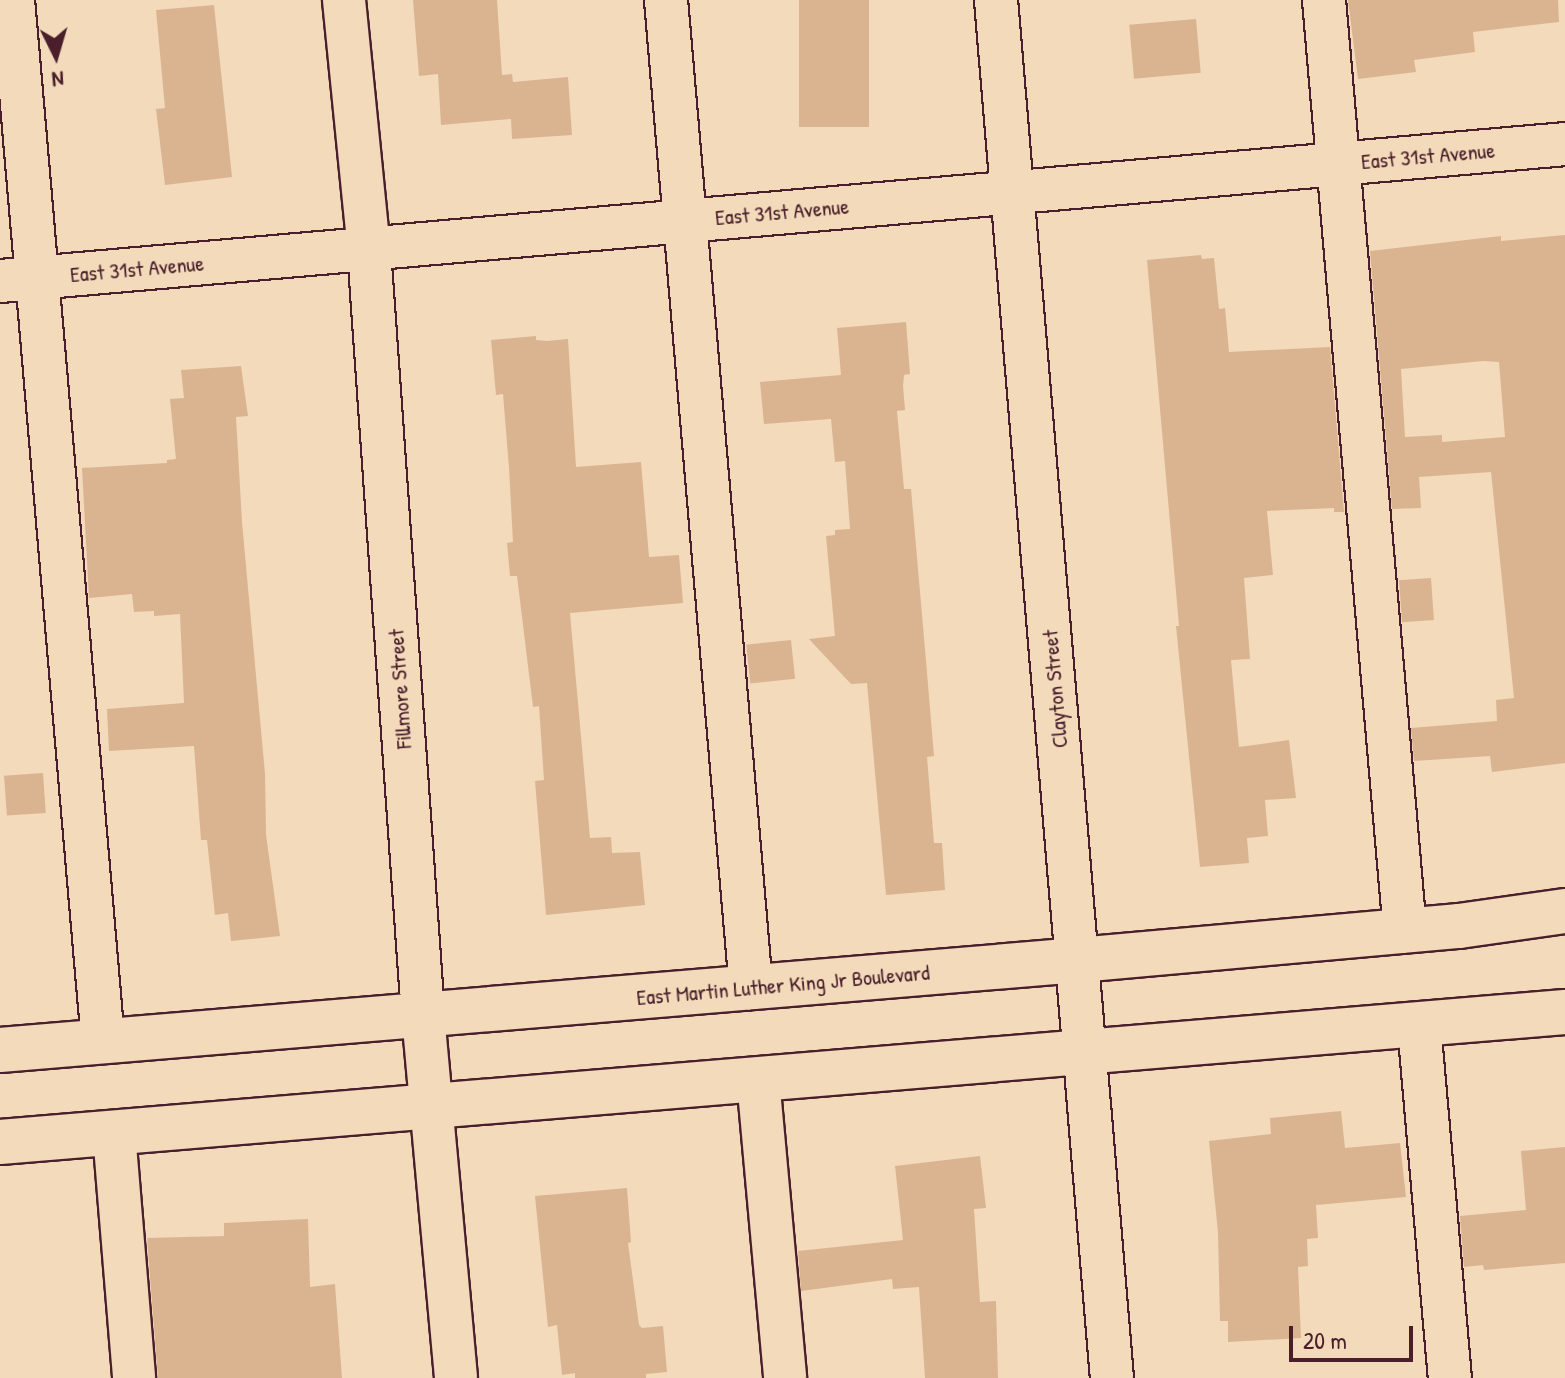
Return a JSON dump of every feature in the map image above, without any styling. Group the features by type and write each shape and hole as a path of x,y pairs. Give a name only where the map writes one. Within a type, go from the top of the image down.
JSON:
{"main road":[{"name":"East Martin Luther King Jr Boulevard","path":"0,1050 1405,931 1565,911"},
{"path":"0,1142 1565,1012"}],"street":[{"path":"13,0 19,279 103,1041"},
{"name":"Fillmore Street","path":"344,0 369,250 423,1015 456,1378"},
{"path":"666,0 751,988"},
{"name":"Clayton Street","path":"996,0 1112,1378"},
{"path":"1324,0 1405,931"},
{"name":"East 31st Avenue","path":"19,279 1565,144"},
{"path":"1419,1025 1450,1378"},
{"path":"758,1079 785,1378"},
{"path":"114,1133 134,1378"}],"building":[{"path":"413,0 497,0 502,75 512,74 513,82 568,77 572,135 512,139 511,119 441,125 438,74 419,76"},
{"path":"799,0 869,0 869,127 799,127"},
{"path":"1348,0 1558,0 1559,22 1473,32 1475,52 1414,60 1416,72 1358,79"},
{"path":"214,5 232,177 165,185 156,109 165,108 156,10"},
{"path":"1196,19 1201,73 1134,79 1129,25"},
{"path":"1565,235 1565,763 1492,772 1490,756 1414,761 1411,728 1497,721 1496,700 1514,698 1491,472 1419,477 1421,508 1392,509 1370,251 1501,236 1501,241","holes":["1499,362 1505,437 1442,442 1442,435 1405,437 1401,369"]},
{"path":"1201,255 1202,259 1214,258 1219,309 1225,308 1229,352 1330,347 1344,512 1334,512 1334,508 1267,511 1273,575 1244,578 1250,659 1231,660 1239,747 1289,740 1296,798 1265,800 1268,836 1247,838 1249,863 1200,867 1176,626 1179,626 1147,260"},
{"path":"906,322 910,374 904,375 905,410 897,411 904,489 911,489 925,649 934,756 927,757 934,843 942,843 945,890 886,895 867,683 851,684 809,639 835,636 826,536 835,535 835,530 850,529 845,461 835,462 831,419 764,424 760,382 841,375 837,328"},
{"path":"536,336 536,340 568,339 576,467 641,462 649,557 679,555 683,603 570,613 590,838 611,837 612,853 640,852 645,905 546,915 535,781 544,780 539,706 533,707 517,576 510,576 507,543 513,542 509,468 503,394 496,395 491,340"},
{"path":"241,366 248,416 236,417 242,522 265,774 266,835 280,936 231,941 228,913 215,915 207,840 201,840 194,746 109,751 107,709 184,703 180,614 154,616 154,611 134,612 132,594 89,598 82,468 167,463 167,460 176,459 170,399 184,398 181,370"},
{"path":"1431,578 1434,620 1402,622 1399,580"},
{"path":"791,640 795,679 750,683 746,645"},
{"path":"43,773 46,813 7,816 4,776"},
{"path":"1341,1111 1345,1148 1400,1143 1406,1197 1316,1205 1318,1238 1307,1239 1308,1266 1298,1267 1301,1338 1228,1342 1228,1321 1220,1321 1218,1233 1209,1141 1271,1134 1270,1118"},
{"path":"1565,1147 1565,1263 1484,1270 1483,1265 1464,1267 1460,1216 1526,1210 1521,1151"},
{"path":"980,1156 986,1208 974,1209 980,1302 996,1301 998,1378 925,1378 919,1287 893,1289 892,1279 801,1291 798,1251 903,1240 895,1166"},
{"path":"627,1188 631,1242 628,1243 639,1325 642,1328 663,1326 667,1372 646,1374 646,1378 575,1378 575,1373 562,1375 557,1325 548,1327 535,1196"},
{"path":"308,1219 310,1287 335,1284 342,1378 158,1378 147,1238 224,1236 224,1223"}]}
